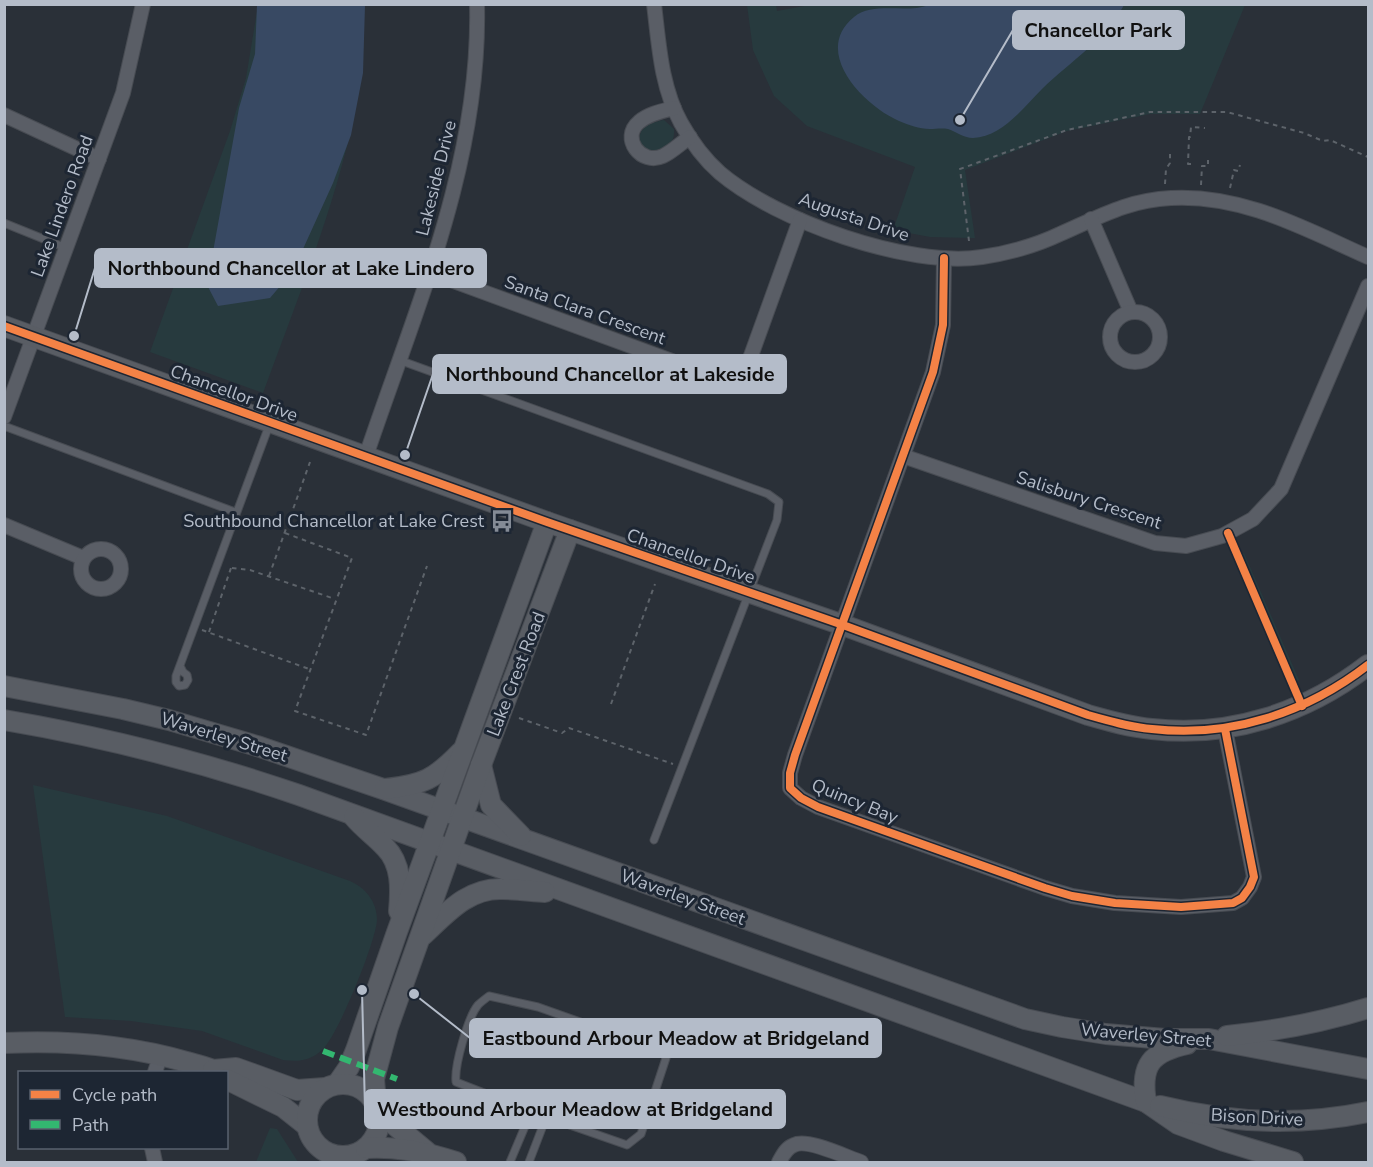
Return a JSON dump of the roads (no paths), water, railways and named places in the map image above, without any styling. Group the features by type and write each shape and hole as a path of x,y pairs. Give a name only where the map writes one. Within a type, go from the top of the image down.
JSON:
{"main road":[{"name":"Chancellor Drive","path":"4,326 546,522 843,624 1088,716 1151,729 1195,731 1225,729 1302,706 1368,667"},
{"name":"Lake Crest Road","path":"397,932 546,522"},
{"name":"Lake Crest Road","path":"377,1108 374,1086 388,1027 481,765 570,530"},
{"name":"Waverley Street","path":"4,686 87,701 169,720 257,746 1025,1019 1090,1032 1146,1038 1209,1039 1368,1069"},
{"name":"Waverley Street","path":"4,720 97,738 190,761 265,783 1146,1102 1178,1124 1293,1162"},
{"path":"383,789 412,785 431,779 465,748"},
{"path":"481,765 491,805 528,842"},
{"path":"350,813 385,847 395,862 400,884 397,932 354,1056 331,1086 316,1097 309,1108 307,1126 313,1141 326,1152 347,1156 366,1148 374,1139 378,1128 377,1108"},
{"path":"420,938 458,903 485,890 567,893"},
{"path":"1146,1102 1144,1077 1152,1060 1168,1048 1209,1039 1282,1029 1368,1008"},
{"path":"4,1043 62,1042 134,1049 158,1063 202,1071"},
{"path":"228,1071 236,1068 297,1090 357,1086 367,1092 377,1108 425,1157"},
{"path":"228,1079 283,1107 307,1126"},
{"name":"Bison Drive","path":"1146,1102 1212,1116 1269,1121 1322,1119 1368,1112"},
{"path":"366,1148 390,1147 425,1157 456,1162"}],"street":[{"name":"Lake Lindero Road","path":"4,417 123,93 144,4"},
{"name":"Lakeside Drive","path":"366,456 446,221 470,117 478,28 477,4"},
{"name":"Augusta Drive","path":"654,4 664,80 674,108 690,137 703,156 745,191 800,220 906,254 944,258 982,257 1059,235 1091,219 1139,201 1194,198 1232,202 1278,217 1368,257"},
{"path":"674,108 649,115 635,126 632,134 637,152 644,158 663,156 690,137"},
{"path":"4,115 99,159"},
{"path":"1091,219 1131,312"},
{"name":"Santa Clara Crescent","path":"429,272 722,379 740,378 748,364 800,220"},
{"name":"Quincy Bay","path":"944,258 943,325 935,363 790,773 790,788 801,798 818,807 1071,896 1115,903 1181,907 1233,903 1242,898 1254,877 1225,729"},
{"name":"Salisbury Crescent","path":"903,456 1155,543 1186,546 1222,536 1252,519 1281,489 1368,286"},
{"path":"4,525 83,558"},
{"path":"779,1162 786,1149 796,1143 810,1144 861,1162"}],"lane":[{"path":"4,223 66,248"},
{"path":"399,360 745,486 779,502 777,520 654,840"},
{"path":"180,666 270,422"},
{"path":"4,426 236,512"},
{"path":"529,1162 544,1123 538,1114 456,1082 454,1070 460,1049 477,1006 489,996 538,1007 662,1051 666,1058 641,1134 627,1145 538,1114"},
{"path":"510,1162 526,1124 538,1114"}],"water":[{"path":"257,5 365,5 363,73 351,135 333,183 293,271 270,298 218,306 207,285 239,108 255,54"},
{"path":"929,5 1124,5 1097,40 1042,89 1012,120 993,132 973,138 948,129 926,129 914,126 885,114 858,91 840,61 838,46 842,31 854,17 871,10"}],"place":[{"name":"Chancellor Park","path":"960,120"},
{"name":"Northbound Chancellor at Lake Lindero","path":"74,336"},
{"name":"Northbound Chancellor at Lakeside","path":"405,455"},
{"name":"Southbound Chancellor at Lake Crest","path":"502,521"},
{"name":"Westbound Arbour Meadow at Bridgeland","path":"362,990"},
{"name":"Eastbound Arbour Meadow at Bridgeland","path":"414,994"}]}
